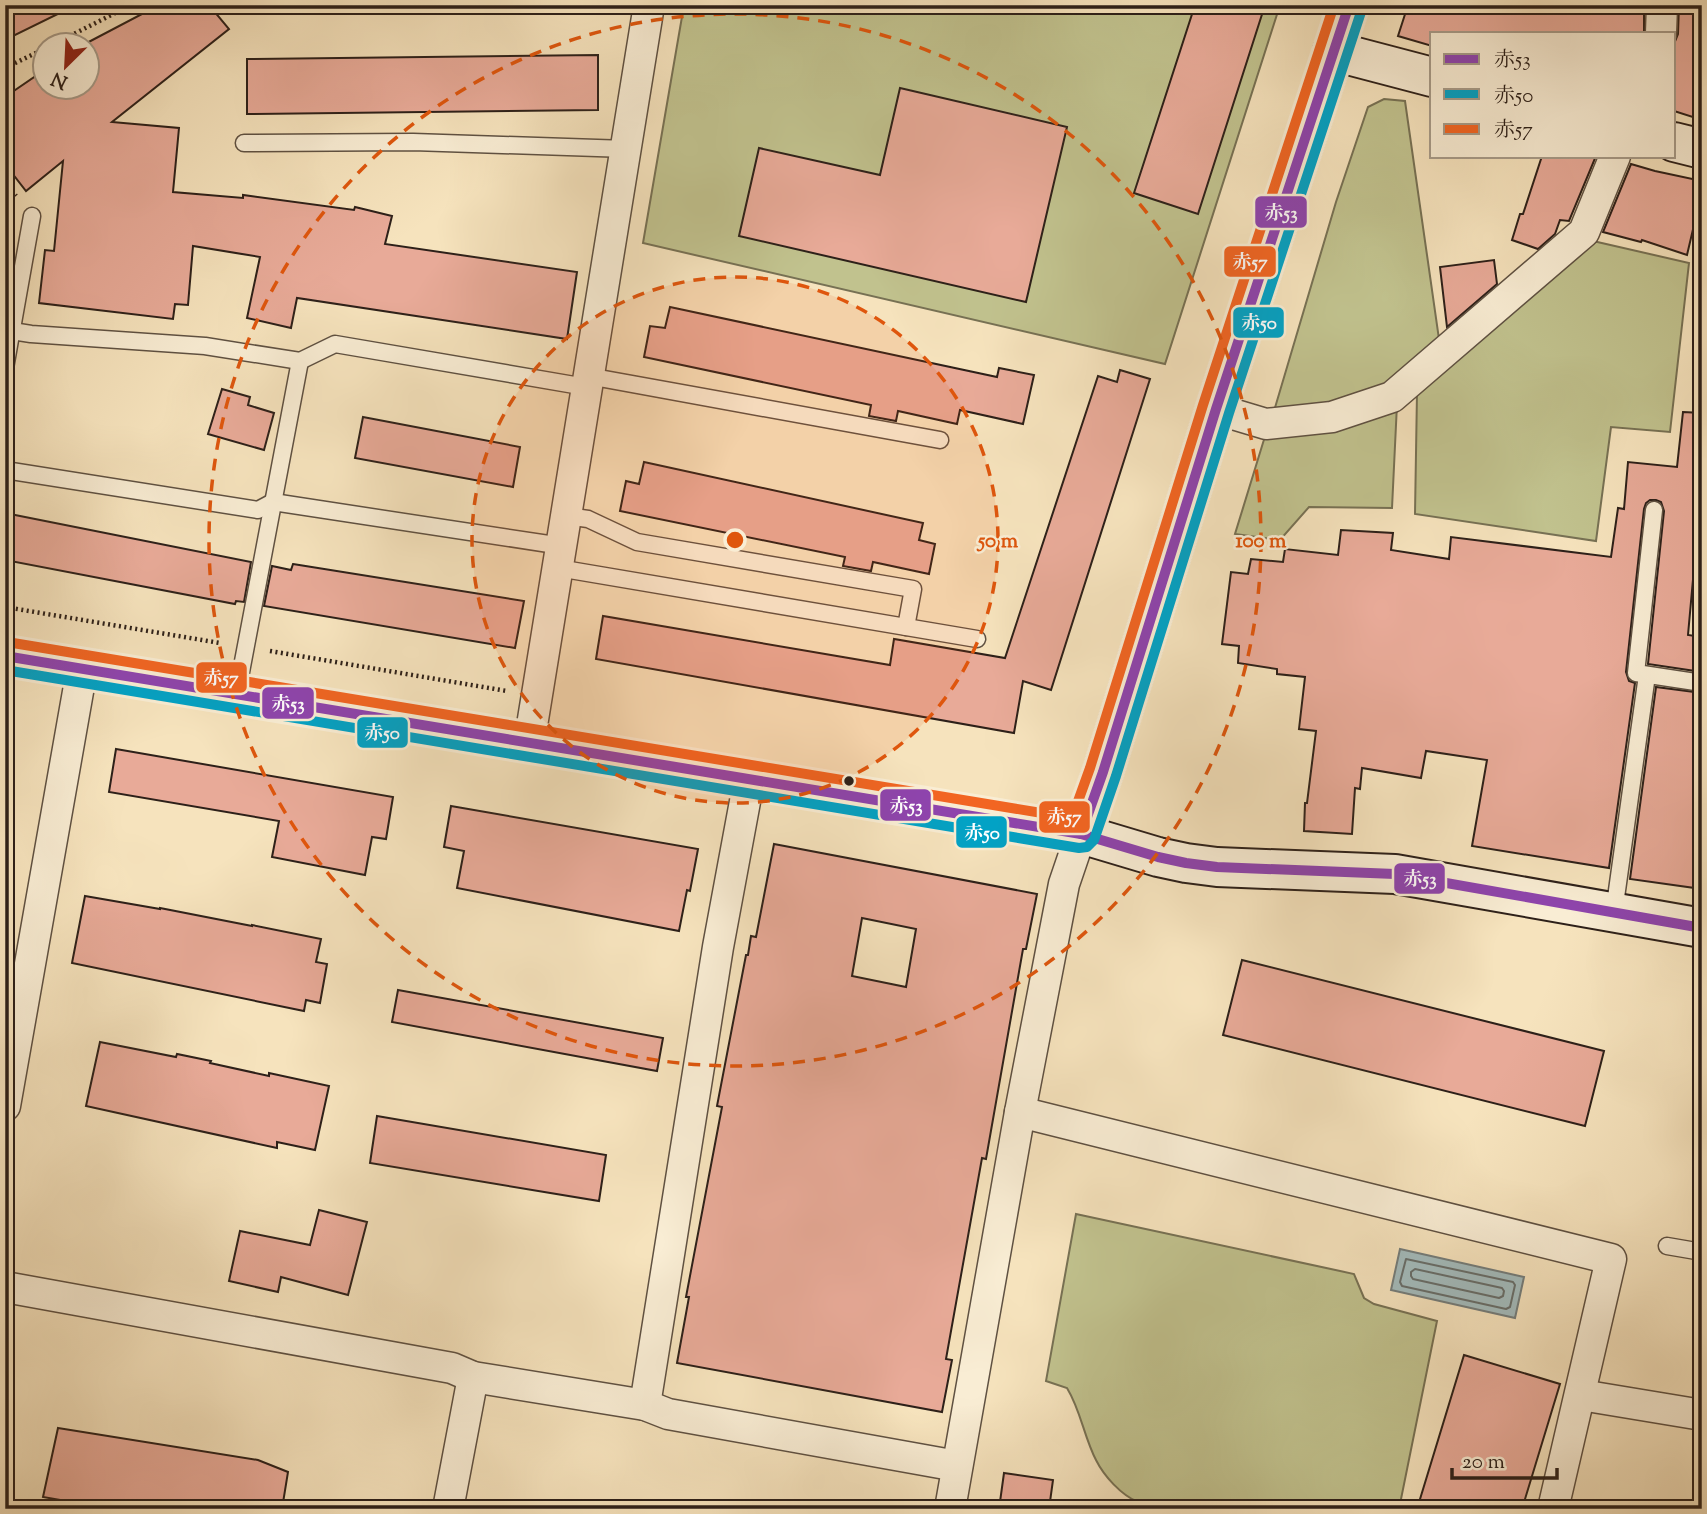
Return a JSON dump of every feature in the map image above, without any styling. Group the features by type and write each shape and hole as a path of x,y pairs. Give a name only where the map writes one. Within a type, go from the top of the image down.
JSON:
{"main road":[{"path":"1081,834 1103,772 1216,409 1349,5"},
{"path":"1333,51 1430,76"},
{"path":"1676,142 1702,149"},
{"path":"5,656 1081,834 1186,863 1217,867 1395,874 1702,928"}],"street":[{"path":"529,744 649,5"},
{"path":"1661,32 1662,5"},
{"path":"1216,409 1266,424 1332,417 1391,397 1584,232 1614,158"},
{"path":"5,1105 82,669"},
{"path":"645,1405 716,960 749,780"},
{"path":"950,1509 1020,1112 1064,884 1081,834"},
{"path":"1020,1112 1611,1259 1553,1509"},
{"path":"5,1287 452,1368 473,1377 645,1405 668,1414 957,1466"},
{"path":"448,1509 473,1377"},
{"path":"1581,1395 1702,1415"}],"lane":[{"path":"244,144 413,142 627,149"},
{"path":"5,368 32,216"},
{"path":"12,331 205,346 300,361 335,344 940,440"},
{"path":"237,693 300,361"},
{"path":"5,470 258,510 273,502 977,639"},
{"path":"1654,510 1636,673 1702,683"},
{"path":"567,516 588,519 637,542 914,589 906,627"},
{"path":"1614,912 1647,675"},
{"path":"1667,1246 1702,1252"}],"path":[{"path":"78,32 131,5"},
{"path":"5,68 32,55"}],"green space":[{"path":"684,5 1280,5 1165,364 643,243"},
{"path":"1384,99 1405,101 1439,339 1389,385 1345,403 1274,411 1336,202 1368,107"},
{"path":"1593,241 1689,263 1670,432 1611,427 1596,541 1415,514 1417,393"},
{"path":"1397,404 1392,508 1309,507 1280,540 1235,534 1266,433"},
{"path":"1076,1214 1354,1274 1364,1298 1374,1304 1437,1321 1399,1509 1170,1509 1138,1502 1119,1490 1096,1460 1067,1388 1046,1381"}],"water":[{"path":"1400,1249 1524,1277 1515,1318 1391,1290"}],"building":[{"path":"5,5 76,5 5,40"},
{"path":"159,5 209,5 229,29 112,122 179,128 173,192 243,198 243,195 354,210 355,207 392,216 385,244 577,272 567,339 297,298 291,328 247,318 260,257 193,246 188,305 175,304 173,319 39,303 45,250 54,251 63,161 26,191 5,164 5,97 32,79 32,102 102,102 102,35"},
{"path":"1195,5 1265,5 1198,214 1134,193"},
{"path":"1408,5 1644,5 1644,32 1430,32 1430,45 1398,36"},
{"path":"1679,5 1702,5 1702,120 1676,112"},
{"path":"598,55 598,110 247,114 247,59"},
{"path":"900,88 1067,127 1026,302 739,236 759,148 880,175"},
{"path":"1541,158 1595,158 1569,221 1560,220 1555,234 1538,249 1512,240 1520,214 1523,214"},
{"path":"1631,164 1702,181 1687,255 1642,240 1641,242 1603,232"},
{"path":"1494,260 1497,284 1447,327 1440,267"},
{"path":"670,307 997,377 999,368 1034,375 1023,424 960,410 957,424 898,411 896,421 869,416 871,405 644,357 650,326 665,328"},
{"path":"1120,370 1150,379 1051,690 1023,681 1014,733 596,659 603,616 890,665 894,639 1005,658 1098,376 1117,382"},
{"path":"222,389 250,397 248,405 274,413 264,450 208,434"},
{"path":"1683,412 1702,413 1702,480 1688,635 1702,637 1702,672 1648,664 1664,511 1661,502 1650,500 1644,509 1626,672 1629,681 1635,683 1609,868 1472,846 1487,760 1426,751 1421,778 1362,768 1360,789 1355,788 1352,834 1304,831 1305,803 1316,731 1299,729 1305,677 1277,674 1277,669 1238,663 1239,646 1222,644 1231,572 1248,574 1251,559 1283,562 1285,549 1338,555 1341,530 1393,533 1391,550 1449,559 1451,537 1611,557 1618,508 1624,509 1628,462 1677,467"},
{"path":"363,417 520,447 513,487 355,458"},
{"path":"644,462 923,523 919,540 935,544 929,574 873,562 871,571 843,566 845,557 620,511 626,481 639,484"},
{"path":"5,513 251,562 244,602 236,601 235,604 5,560"},
{"path":"293,564 524,601 515,648 264,606 272,566 291,570"},
{"path":"1656,687 1702,693 1702,889 1630,879"},
{"path":"116,749 393,797 386,839 372,837 365,875 272,857 279,821 109,792"},
{"path":"451,806 698,849 679,931 457,888 464,851 444,847"},
{"path":"774,844 1037,894 1026,949 1023,949 986,1159 982,1158 946,1359 952,1360 942,1412 677,1363 689,1297 686,1297 722,1107 717,1106 746,955 751,936 756,937","holes":["862,918 916,929 906,987 852,976"]},
{"path":"85,896 321,939 316,962 327,964 320,1003 306,1000 304,1011 72,963"},
{"path":"1242,960 1604,1051 1585,1126 1223,1035"},
{"path":"398,990 663,1038 657,1071 392,1022"},
{"path":"100,1042 176,1057 177,1054 269,1076 269,1073 329,1086 315,1150 277,1142 277,1148 86,1106"},
{"path":"377,1116 606,1155 599,1201 370,1163"},
{"path":"319,1210 367,1222 348,1295 281,1277 278,1292 229,1281 240,1231 310,1245"},
{"path":"1464,1355 1560,1384 1522,1509 1417,1509"},
{"path":"58,1428 258,1460 288,1472 282,1509 112,1509 43,1497"},
{"path":"1004,1473 1053,1480 1049,1509 999,1509"}],"transit line":[{"name":"赤57","path":"7,642 1072,818 1334,5"},
{"name":"赤53","path":"1081,834 1103,772 1216,409 1349,5"},
{"name":"赤50","path":"5,670 1079,848 1087,847 1094,840 1116,776 1229,413 1362,9"},
{"name":"赤53","path":"5,656 1081,834 1186,863 1217,867 1395,874 1702,928"}]}
